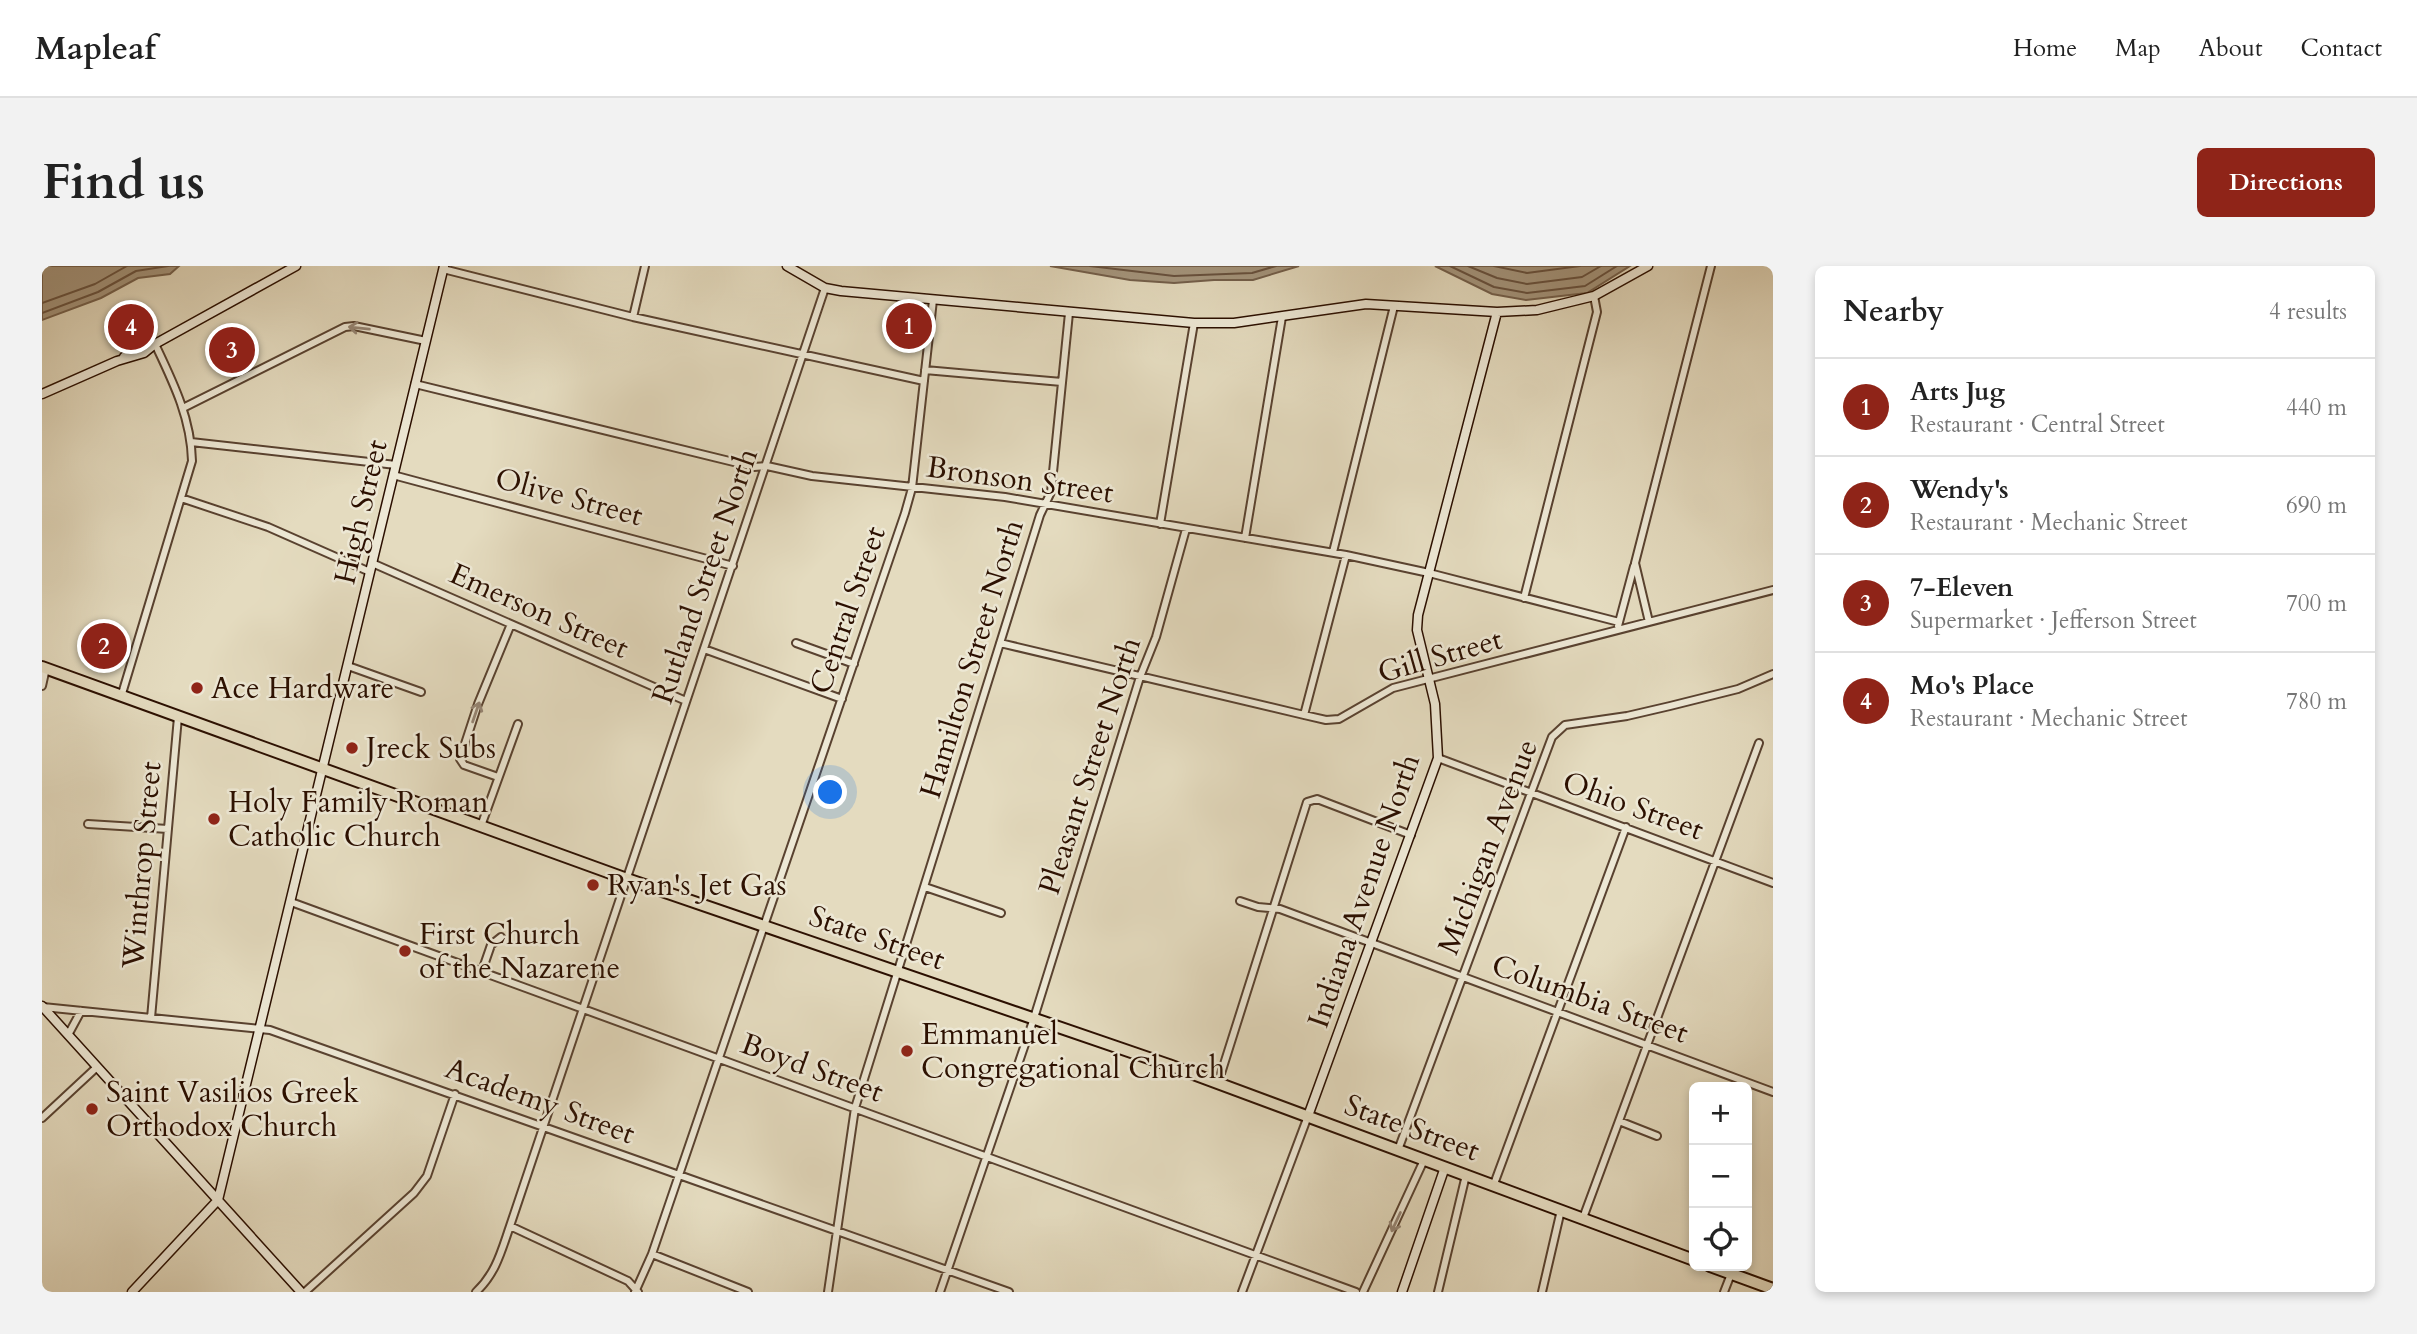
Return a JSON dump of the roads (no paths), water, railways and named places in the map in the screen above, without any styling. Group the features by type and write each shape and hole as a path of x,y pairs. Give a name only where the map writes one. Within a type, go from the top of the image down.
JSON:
{"highway":[{"name":"State Street","path":"44,668 627,878 1218,1083 1689,1258"},
{"path":"1725,1271 1773,1289"}],"street":[{"path":"42,394 123,359 141,345 155,344 296,266"},
{"path":"633,317 645,266"},
{"path":"787,266 825,288 1194,323 1234,323 1348,306 1497,312 1537,310 1594,296 1648,266"},
{"path":"1616,631 1711,266"},
{"path":"444,268 633,317 923,381"},
{"name":"High Street","path":"218,1200 444,268"},
{"name":"Rutland Street North","path":"476,1292 494,1271 510,1226 825,288"},
{"path":"1524,598 1597,312 1594,296"},
{"name":"Central Street","path":"637,1291 765,926 912,488 933,300"},
{"path":"1333,552 1394,306"},
{"name":"Indiana Avenue North","path":"1308,1116 1438,758 1435,704 1417,630 1418,615 1497,312"},
{"name":"Hamilton Street North","path":"828,1292 855,1108 1040,515 1051,492 1069,313"},
{"path":"1245,538 1282,317"},
{"path":"1160,524 1194,323"},
{"path":"183,408 345,327 354,326 426,341"},
{"path":"121,697 191,466 191,442 183,408 155,344"},
{"path":"925,370 1062,382"},
{"name":"Bronson Street","path":"415,384 754,467 912,488 1005,497 1333,552 1429,573 1619,622"},
{"path":"191,442 396,465"},
{"name":"Olive Street","path":"393,475 733,566"},
{"name":"Emerson Street","path":"181,498 268,527 511,624 686,701"},
{"name":"Pleasant Street North","path":"940,1292 1034,1018 1140,677 1156,637 1186,528"},
{"path":"1304,715 1346,555"},
{"path":"1635,563 1649,622"},
{"name":"Gill Street","path":"1000,643 1326,720 1339,719 1393,688 1773,590"},
{"path":"498,778 464,765 460,759 478,704 511,624"},
{"path":"796,643 854,664"},
{"path":"704,649 842,699"},
{"path":"348,666 421,692"},
{"path":"42,686 44,668"},
{"name":"Michigan Avenue","path":"1398,1150 1552,737 1565,725 1627,716 1670,706 1738,689 1773,674"},
{"name":"Winthrop Street","path":"151,1018 178,717"},
{"path":"481,826 518,724"},
{"path":"1583,1218 1759,743"},
{"name":"Ohio Street","path":"1438,758 1773,883"},
{"path":"1218,1083 1309,799 1317,799 1411,835"},
{"path":"88,824 168,829"},
{"path":"1494,1184 1626,827"},
{"path":"925,887 1001,914"},
{"name":"Columbia Street","path":"1240,901 1258,907 1273,908 1371,942 1773,1091"},
{"name":"Boyd Street","path":"291,902 1356,1292"},
{"path":"482,971 491,945 502,937"},
{"path":"43,1007 303,1292 414,1193 427,1176 455,1094"},
{"name":"Academy Street","path":"43,1007 261,1028 455,1094 1009,1292"},
{"path":"68,1035 81,1011"},
{"path":"42,1118 97,1067"},
{"path":"1242,1292 1308,1116"},
{"path":"1619,1121 1657,1136"},
{"path":"1363,1292 1424,1160"},
{"path":"1402,1292 1445,1167"},
{"path":"1438,1292 1466,1175"},
{"path":"132,1292 218,1200"},
{"path":"1542,1292 1561,1210"},
{"path":"510,1226 628,1281 637,1291"},
{"path":"652,1254 748,1292"},
{"path":"1724,1292 1731,1273"}],"water":[{"path":"42,266 179,266 170,274 138,278 101,298 42,320"},
{"path":"1050,266 1299,266 1253,280 1174,283 1130,280"},
{"path":"1435,266 1630,266 1587,293 1526,300 1492,294"}],"place":[{"name":"Arts Jug","path":"909,326"},
{"name":"Mo's Place","path":"131,327"},
{"name":"7-Eleven","path":"232,350"},
{"name":"Wendy's","path":"104,646"},
{"name":"Ace Hardware","path":"197,688"},
{"name":"Jreck Subs","path":"352,748"},
{"name":"Holy Family Roman Catholic Church","path":"214,819"},
{"name":"Ryan's Jet Gas","path":"593,885"},
{"name":"First Church of the Nazarene","path":"405,951"},
{"name":"Emmanuel Congregational Church","path":"907,1051"},
{"name":"Saint Vasilios Greek Orthodox Church","path":"92,1109"}]}
